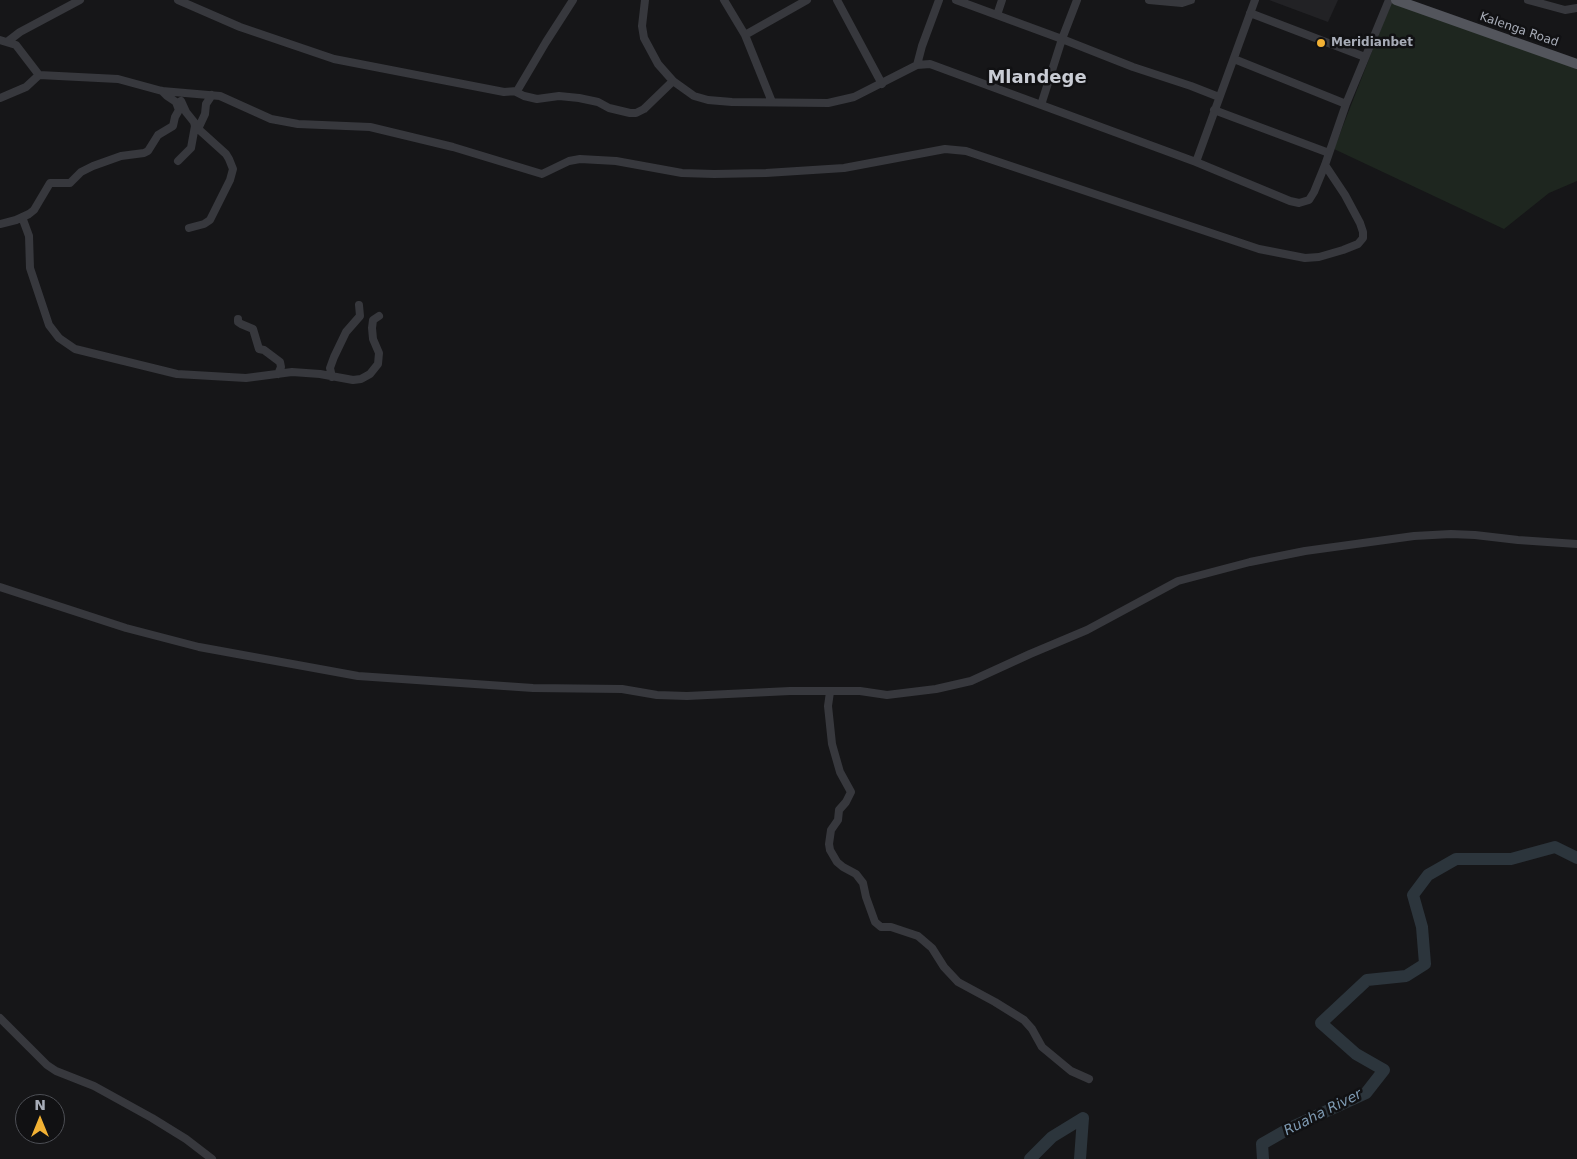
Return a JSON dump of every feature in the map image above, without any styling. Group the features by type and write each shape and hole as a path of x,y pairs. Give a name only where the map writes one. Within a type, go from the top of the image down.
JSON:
{"main road":[{"name":"Kalenga Road","path":"1396,0 1577,64"}],"street":[{"path":"3,41 80,0"},
{"path":"516,92 573,0"},
{"path":"645,0 642,26 644,38 658,64 673,81 694,96 708,100 828,104 854,97 917,65 930,64 1196,162 1299,203 1308,200 1314,192 1346,104 1389,0"},
{"path":"724,0 744,35 772,102"},
{"path":"744,35 807,0"},
{"path":"838,0 882,84"},
{"path":"917,65 939,0"},
{"path":"956,0 1133,67 1219,97"},
{"path":"997,15 1002,0"},
{"path":"1041,105 1062,39 1077,0"},
{"path":"1149,0 1182,3 1191,0"},
{"path":"1196,162 1256,0"},
{"path":"1528,0 1557,9 1577,8"},
{"path":"181,1 240,27 334,59 504,92 516,92 537,99 559,96 579,98 598,102 609,108 630,114 644,109 673,81"},
{"path":"1250,13 1365,57"},
{"path":"3,41 16,45 39,75"},
{"path":"1234,59 1346,104"},
{"path":"0,98 26,87 39,75 118,79 162,91 225,97 262,115 298,124 370,127 453,147 542,174 569,161 580,159 616,161 682,172 723,174 826,169 882,162 945,150 966,151 1258,249 1305,258 1319,257 1349,248 1358,244 1363,238 1360,223 1345,195 1325,165"},
{"path":"0,224 22,218 34,210 50,183 70,183 81,172 94,166 121,156 148,151 158,135 171,128 179,112 179,106 176,102 162,91"},
{"path":"179,92 184,109 197,128 229,159 232,174 210,220 204,224 189,228"},
{"path":"178,161 191,148 197,128 205,114 206,104 212,95"},
{"path":"1214,110 1329,153"},
{"path":"22,218 29,236 30,268 49,325 59,338 74,349 177,374 246,378 292,372 353,380 361,379 370,374 375,369 380,358 373,339 372,328 373,320 379,316"},
{"path":"332,377 331,366 346,332 360,316 359,305"},
{"path":"238,319 238,322 241,324 253,329 259,349 264,350 280,362 281,367 278,374"},
{"path":"0,587 126,628 199,647 358,676 533,688 622,689 657,695 687,696 790,690 860,691 887,695 936,690 962,684 1087,630 1178,581 1277,556 1414,536 1451,534 1577,544"},
{"path":"830,692 828,706 832,744 840,772 851,792 839,810 838,820 830,834 830,850 843,867 856,874 863,883 875,922 881,927 891,927 918,936 932,948 944,967 958,982 1024,1020 1032,1029 1042,1047 1071,1071 1089,1079"},
{"path":"0,1018 47,1065 56,1071 94,1086 137,1109 186,1139 212,1159"}],"shaded area":[{"path":"1269,0 1338,0 1328,22"},
{"path":"1392,0 1409,0 1577,69 1577,181 1549,193 1504,229 1334,149"}],"waterway":[{"name":"Ruaha River","path":"1263,1159 1262,1144 1290,1128 1366,1093 1384,1070 1356,1054 1321,1023 1367,980 1406,976 1425,964 1422,927 1413,895 1428,875 1456,859 1511,859 1555,847 1577,858"},
{"name":"Ruaha River","path":"1030,1159 1052,1137 1083,1118 1080,1159"}],"place":[{"name":"Meridianbet","path":"1321,43"}],"district":[{"name":"Mlandege","path":"1037,78"}]}
